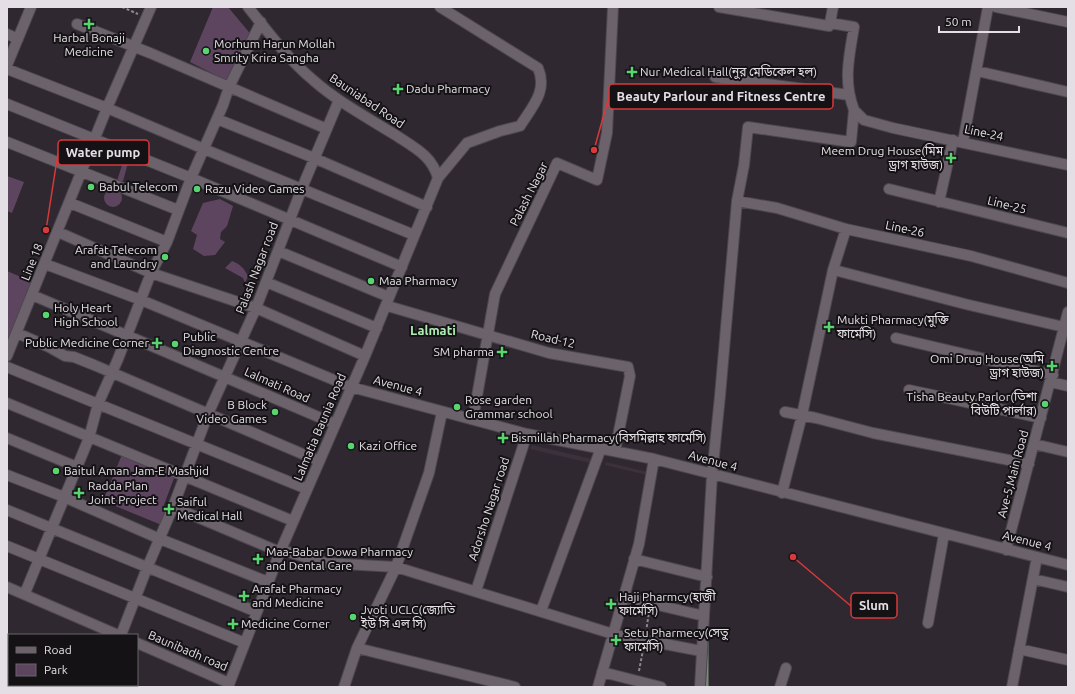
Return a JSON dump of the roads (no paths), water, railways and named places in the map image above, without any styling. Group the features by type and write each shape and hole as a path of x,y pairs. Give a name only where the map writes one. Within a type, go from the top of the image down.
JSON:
{"street":[{"path":"7,65 31,7"},
{"name":"Line 18","path":"7,356 70,203 107,108 151,7"},
{"name":"Bauniabad Road","path":"248,7 302,69 339,100 425,155 433,164 438,178"},
{"path":"438,178 467,143 500,131 520,126 541,95 542,76 538,68 440,7"},
{"name":"Palash Nagar","path":"473,419 495,294 557,163 597,180 607,133 613,7"},
{"path":"700,687 712,475 720,404 737,201 744,165 748,127 851,142 854,110 849,95 847,75 854,27 830,23 828,26 719,7"},
{"path":"830,23 833,7"},
{"path":"939,202 958,141 977,71 988,7"},
{"path":"996,7 1068,22"},
{"path":"25,593 102,405 151,273 167,242 178,210 229,87 261,22"},
{"path":"77,24 327,129"},
{"path":"7,34 18,39"},
{"path":"7,70 107,108 204,150 302,188 414,235"},
{"path":"977,71 1068,92"},
{"path":"715,77 849,95"},
{"name":"Palash Nagar road","path":"121,634 173,507 208,414 256,308 289,220 339,100"},
{"path":"7,104 191,178 402,267"},
{"name":"Line-24","path":"854,110 864,120 893,128 1068,165"},
{"path":"217,119 314,158 428,207"},
{"path":"7,142 178,210"},
{"name":"Lalmatia Baunia Road","path":"228,685 280,551 376,328 390,302 414,235 428,207 438,178"},
{"name":"Line-25","path":"889,190 1068,233"},
{"name":"Line-26","path":"737,201 777,208 846,229 971,256 1068,283"},
{"path":"70,203 167,242"},
{"path":"782,493 802,415 833,270 846,229"},
{"path":"58,232 151,273 256,308 365,356"},
{"name":"Road-12","path":"278,251 390,302 488,335 549,353 628,367 630,376 615,451"},
{"name":"Avenue 4","path":"45,264 142,300 241,343 351,387 527,434 654,459 1006,550 1068,564"},
{"path":"838,271 965,304 1067,319"},
{"path":"266,282 376,328"},
{"name":"Lalmati Road","path":"32,295 226,376 335,424"},
{"name":"Ave-5,Main Road","path":"1006,550 1067,319"},
{"path":"17,333 49,347 65,356 74,357 319,460"},
{"path":"896,338 1052,378 1068,386"},
{"path":"7,367 143,421 307,489"},
{"path":"909,390 1041,418"},
{"path":"7,403 293,521"},
{"path":"344,687 357,648 396,567 429,473 442,412"},
{"path":"785,412 802,415 873,434 1029,464"},
{"name":"Adorsho Nagar road","path":"476,591 527,434"},
{"path":"7,438 77,467"},
{"path":"1034,444 1068,452"},
{"path":"541,610 601,448"},
{"path":"598,687 639,544 654,459"},
{"path":"7,475 64,497 160,539 268,582"},
{"path":"173,507 280,551 326,563 396,567 541,610 613,634 701,651"},
{"path":"7,510 257,612"},
{"path":"928,624 944,534"},
{"path":"7,546 245,643"},
{"path":"1012,687 1037,557"},
{"path":"634,559 707,577"},
{"path":"1033,579 1068,587"},
{"path":"7,587 25,593 116,634"},
{"path":"624,598 704,616"},
{"name":"Baunibadh road","path":"138,643 228,685"},
{"path":"357,648 515,687"},
{"path":"1019,649 1068,660"},
{"path":"780,687 786,668"},
{"path":"602,672 661,687"}],"waterway":[{"path":"707,643 707,687"}],"place":[{"name":"Harbal Bonaji Medicine","path":"89,24"},
{"name":"Morhum Harun Mollah Smrity Krira Sangha","path":"206,51"},
{"name":"Nur Medical Hall(নুর মেডিকেল হল)","path":"632,72"},
{"name":"Dadu Pharmacy","path":"398,89"},
{"name":"Beauty Parlour and Fitness Centre","path":"594,150"},
{"name":"Meem Drug House(মিম ড্রাগ হাউজ)","path":"951,158"},
{"name":"Babul Telecom","path":"91,187"},
{"name":"Razu Video Games","path":"197,189"},
{"name":"Water pump","path":"46,230"},
{"name":"Arafat Telecom and Laundry","path":"165,257"},
{"name":"Maa Pharmacy","path":"371,281"},
{"name":"Holy Heart High School","path":"46,315"},
{"name":"Mukti Pharmacy(মুক্তি ফার্মেসি)","path":"829,327"},
{"name":"Public Medicine Corner","path":"157,343"},
{"name":"Public Diagnostic Centre","path":"175,344"},
{"name":"SM pharma","path":"502,352"},
{"name":"Omi Drug House(অমি ড্রাগ হাউজ)","path":"1052,366"},
{"name":"Tisha Beauty Parlor(তিশা বিউটি পার্লার)","path":"1045,404"},
{"name":"Rose garden Grammar school","path":"457,407"},
{"name":"B Block Video Games","path":"275,412"},
{"name":"Bismillah Pharmacy(বিসমিল্লাহ ফার্মেসি)","path":"503,438"},
{"name":"Kazi Office","path":"351,446"},
{"name":"Baitul Aman Jam-E Mashjid","path":"56,471"},
{"name":"Radda Plan Joint Project","path":"79,493"},
{"name":"Saiful Medical Hall","path":"169,509"},
{"name":"Slum","path":"793,557"},
{"name":"Maa-Babar Dowa Pharmacy and Dental Care","path":"258,559"},
{"name":"Arafat Pharmacy and Medicine","path":"244,596"},
{"name":"Haji Pharmcy(হাজী ফার্মেসি)","path":"611,604"},
{"name":"Jyoti UCLC(জ্যোতি ইউ সি এল সি)","path":"353,617"},
{"name":"Medicine Corner","path":"233,624"},
{"name":"Setu Pharmecy(সেতু ফার্মেসি)","path":"616,640"}],"district":[{"name":"Lalmati","path":"433,330"}]}
